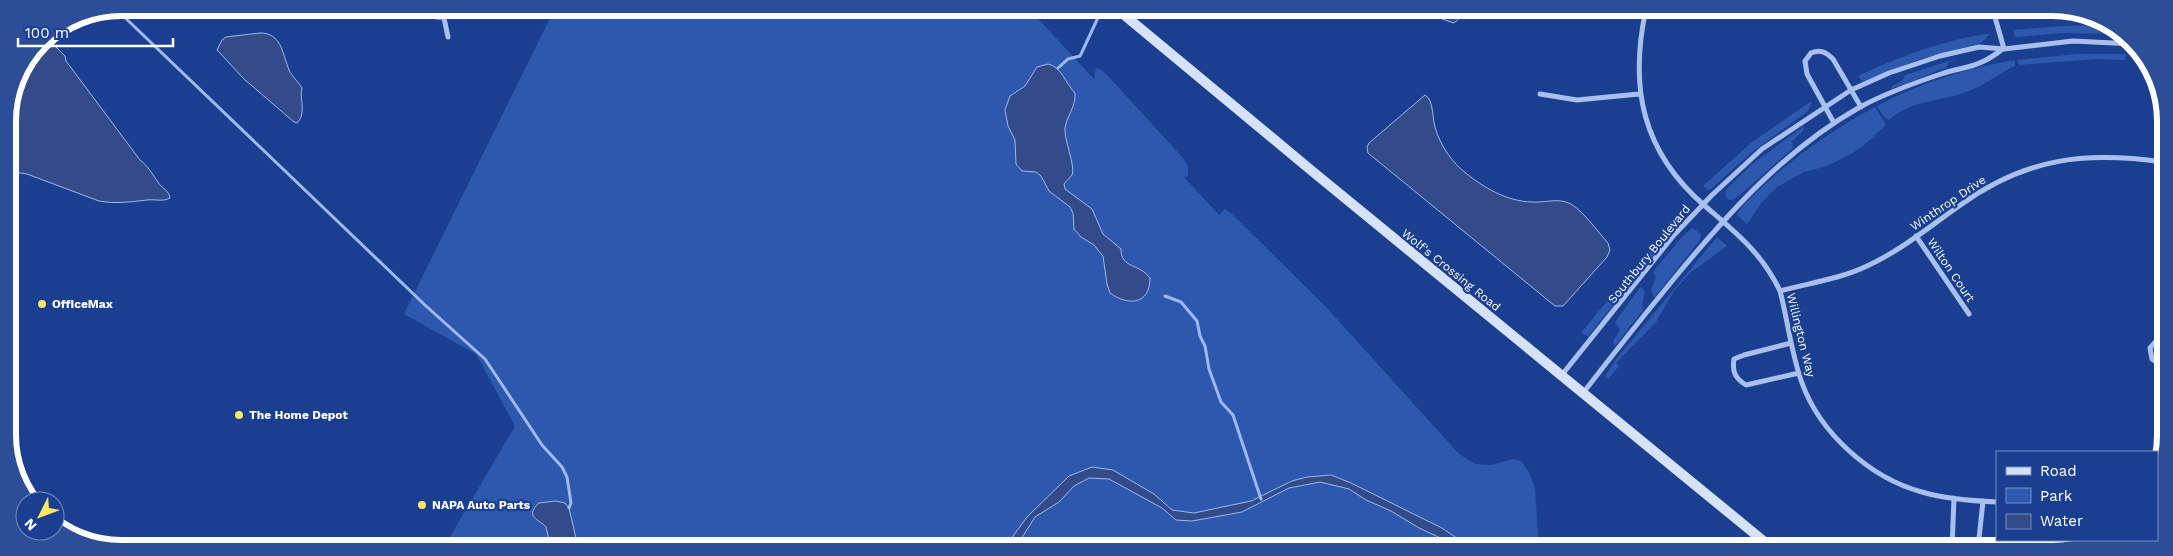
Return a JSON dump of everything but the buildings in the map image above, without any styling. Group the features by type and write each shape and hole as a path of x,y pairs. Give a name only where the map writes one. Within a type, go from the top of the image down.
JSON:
{"main road":[{"name":"Wolf's Crossing Road","path":"1125,16 1560,376 1762,540"}],"street":[{"path":"425,16 444,18 448,16"},
{"name":"Willington Way","path":"1645,16 1638,52 1639,94 1650,131 1659,151 1670,168 1703,205 1749,244 1765,263 1780,291 1802,384 1826,425 1839,442 1863,462 1894,482 1919,492 1983,502 1996,502"},
{"path":"1995,16 2004,49"},
{"path":"444,18 448,37"},
{"name":"Southbury Boulevard","path":"1560,376 1605,324 1674,235 1741,167 1762,149 1824,106 1851,90 1889,73 1940,56 1980,47 2004,49 2073,41 2122,43"},
{"name":"Southbury Boulevard","path":"1582,394 1631,331 1722,221 1772,171 1834,123 1861,107 1904,87 1942,73 1983,62 2004,49"},
{"path":"1834,123 1805,68 1805,61 1811,53 1822,51 1828,54 1861,107"},
{"path":"1540,94 1577,100 1639,94"},
{"name":"Winthrop Drive","path":"1780,291 1846,274 1867,266 1889,255 1994,183 2040,165 2077,158 2123,156 2157,161"},
{"name":"Wilton Court","path":"1916,236 1969,314"},
{"path":"2157,340 2150,348 2152,359 2157,363"},
{"path":"1791,343 1734,359 1733,370 1737,379 1746,385 1798,373"},
{"path":"1952,540 1954,498"},
{"path":"1979,540 1983,502"}],"green space":[{"path":"551,16 1036,16 1094,79 1096,68 1108,76 1183,158 1188,166 1188,176 1184,177 1219,215 1225,209 1234,216 1326,307 1459,454 1475,464 1491,465 1513,459 1521,461 1529,472 1535,488 1538,536 1540,540 448,540 515,426 476,354 404,314"},
{"path":"2094,25 2110,34 2061,33 2015,37 2013,30"},
{"path":"1990,34 1981,43 1921,59 1866,80 1862,81 1858,76 1940,44"},
{"path":"2077,54 2126,54 2125,60 2096,59 2019,65 2017,60"},
{"path":"1956,59 1948,63 1947,67 1891,89 1892,86 1903,80 1905,75"},
{"path":"2015,60 2015,66 1977,88 1961,94 1917,104 1898,113 1889,120 1884,117 1877,106 1910,90 1944,77"},
{"path":"1812,102 1808,111 1752,152 1712,188 1708,190 1703,186 1751,143"},
{"path":"1875,107 1886,125 1863,146 1827,166 1804,172 1777,187 1762,202 1747,224 1737,215 1749,200 1798,156 1843,125"},
{"path":"1804,126 1803,131 1792,141 1793,148 1741,194 1732,200 1727,199 1725,191 1751,165"},
{"path":"1683,208 1688,213 1684,219 1588,336 1581,333"},
{"path":"1692,228 1701,234 1700,240 1654,298 1651,290 1656,277 1653,272 1682,237"},
{"path":"1717,237 1727,246 1690,273 1674,291 1656,322 1616,363 1619,366 1608,379 1605,376 1617,358"},
{"path":"1641,286 1645,292 1642,305 1644,309 1614,347 1613,341 1620,330 1615,322"}],"water":[{"path":"1439,16 1462,16 1454,23"},
{"path":"260,33 272,36 277,40 290,73 302,88 302,115 297,123 244,79 217,50 222,40 226,37"},
{"path":"52,42 65,56 66,61 170,198 123,202 99,201 27,174 16,172 16,114 18,101 27,75 38,57"},
{"path":"1048,64 1057,68 1075,93 1074,103 1065,128 1073,171 1064,184 1065,189 1092,209 1103,234 1121,249 1124,260 1146,273 1150,278 1146,294 1137,301 1124,300 1110,293 1103,256 1094,245 1081,237 1074,229 1073,213 1070,207 1049,191 1041,176 1036,172 1022,171 1016,164 1015,140 1008,126 1005,110 1010,96 1025,86 1037,67"},
{"path":"1425,95 1430,101 1435,127 1443,147 1456,165 1467,174 1491,190 1509,198 1527,202 1567,202 1586,217 1608,243 1610,250 1607,257 1563,306 1555,306 1368,153 1367,147 1369,143"},
{"path":"1092,467 1113,470 1154,494 1172,510 1194,513 1251,501 1292,481 1307,477 1331,475 1442,528 1459,540 1445,540 1366,500 1349,489 1320,482 1289,488 1242,512 1192,521 1176,520 1162,508 1109,479 1089,478 1074,486 1059,502 1035,517 1020,540 1010,540 1027,517 1069,476"},
{"path":"556,501 565,503 569,508 576,540 549,540 546,527 533,515 539,503"}],"waterway":[{"path":"123,16 426,306 485,359 542,445 562,467 567,477 571,503 569,508"},
{"path":"1058,68 1068,59 1080,56 1099,16"},
{"path":"1165,296 1181,302 1197,321 1200,336 1205,346 1209,369 1221,402 1233,415 1261,499"}],"place":[{"name":"OfficeMax","path":"42,304"},
{"name":"The Home Depot","path":"239,415"},
{"name":"NAPA Auto Parts","path":"422,505"}]}
